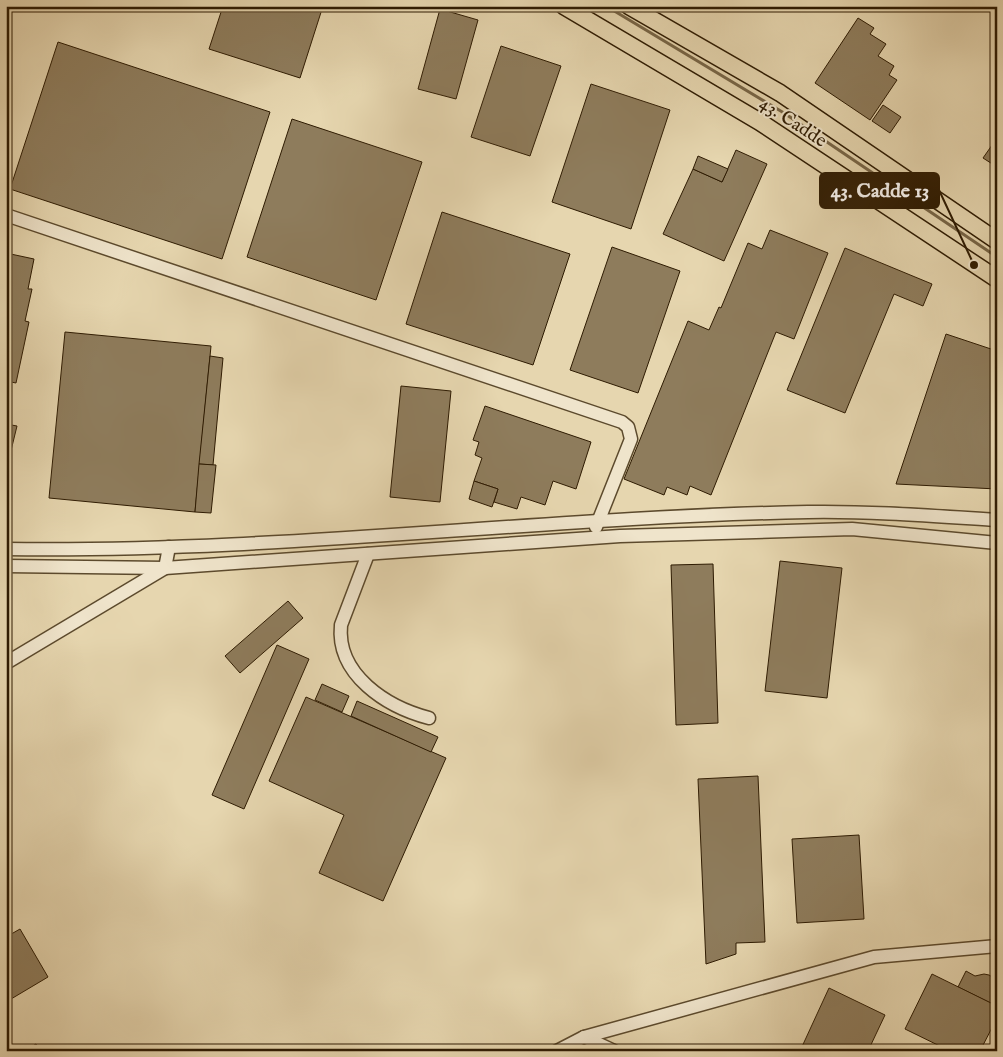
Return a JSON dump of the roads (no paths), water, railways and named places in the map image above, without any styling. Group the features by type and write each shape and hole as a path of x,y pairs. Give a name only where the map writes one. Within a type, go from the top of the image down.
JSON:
{"main road":[{"name":"43. Cadde","path":"564,6 760,122 997,279"},
{"name":"43. Cadde","path":"629,6 780,94 997,241"}],"street":[{"path":"6,215 622,422 628,427 631,438 598,520 593,538"},
{"path":"6,549 65,550 169,547 598,520 810,512 997,520"},
{"path":"6,566 165,568 593,538 852,529 997,543"},
{"path":"6,663 165,568 169,547"},
{"path":"368,554 341,626 340,634 343,651 361,679 379,695 403,709 429,718"},
{"path":"557,1051 584,1037 874,957 997,946"},
{"path":"584,1037 614,1051"}],"waterway":[{"path":"606,6 784,113 997,257"}],"place":[{"name":"43. Cadde 13","path":"974,265"}]}
